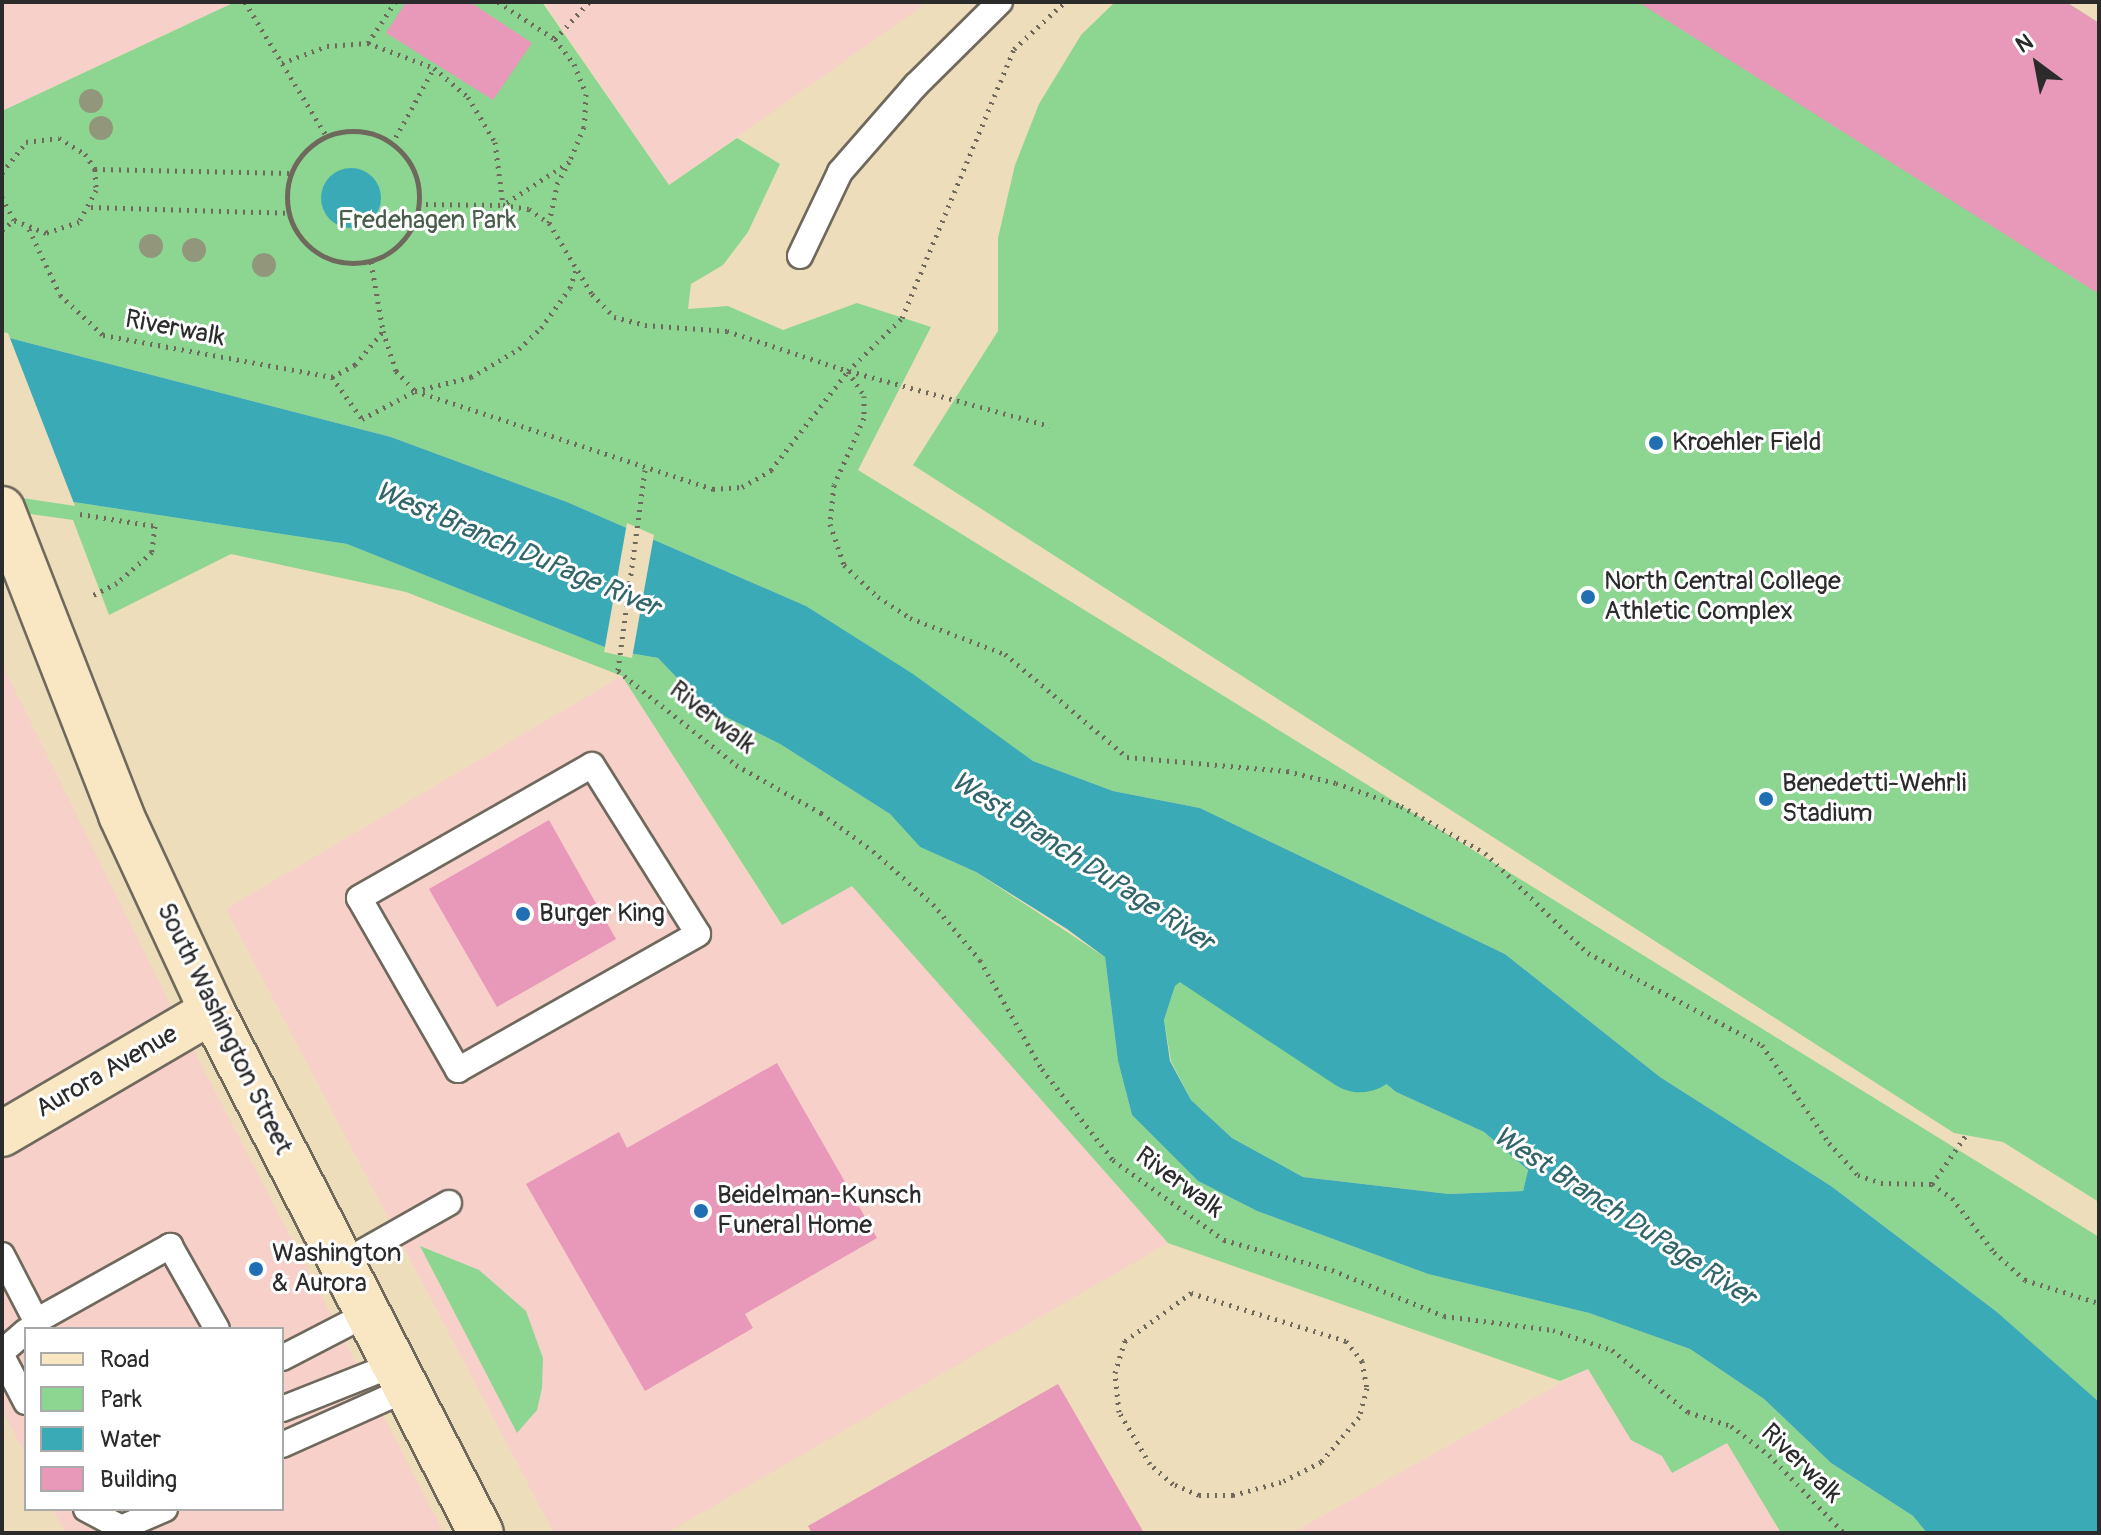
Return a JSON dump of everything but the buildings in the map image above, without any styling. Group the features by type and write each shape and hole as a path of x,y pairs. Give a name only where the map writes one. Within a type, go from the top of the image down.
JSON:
{"main road":[{"name":"South Washington Street","path":"2,509 121,815 212,1011 481,1533"},
{"name":"Aurora Avenue","path":"2,1134 212,1011"}],"lane":[{"path":"800,256 840,172 916,85 1000,2"},
{"path":"592,765 698,934 458,1070 373,920 359,898 592,765"},
{"path":"341,1264 449,1203"},
{"path":"2,1255 30,1327 170,1246 216,1327"},
{"path":"284,1357 367,1314"},
{"path":"2,1355 24,1333"},
{"path":"2,1355 24,1378"},
{"path":"2,1355 24,1398"},
{"path":"284,1408 399,1377"},
{"path":"284,1444 399,1377"},
{"path":"87,1511 91,1516 121,1528 160,1511"}],"path":[{"path":"245,2 327,137"},
{"path":"368,43 395,2"},
{"path":"498,2 555,39 574,64 586,94 584,127 557,184 549,223"},
{"path":"555,39 589,2"},
{"path":"371,262 383,331 396,371 415,391 645,470 713,489 742,487 771,470 848,371 902,318 1014,49 1065,2"},
{"path":"282,63 327,46 368,43 434,68 468,97 495,142 503,205"},
{"path":"392,144 434,68"},
{"path":"362,131 392,144 415,174 418,204 406,236 371,262 351,264 315,251 288,213 290,173 305,151 327,137 362,131"},
{"path":"2,173 3,165 26,142 59,138 85,154 95,169 91,207"},
{"path":"503,205 569,162"},
{"path":"95,169 290,173"},
{"path":"2,197 14,220 29,229 64,230 91,207 288,213"},
{"path":"418,204 503,205 529,209 549,223 576,269 614,317 645,325 727,331 848,371 1050,426"},
{"path":"2,230 14,220"},
{"name":"Riverwalk","path":"29,229 60,295 103,335 332,377"},
{"path":"383,331 355,365 332,377 362,419 415,391 471,377 519,349 556,310 576,269"},
{"path":"848,371 864,396 864,418 834,485 830,524 844,565 878,597 910,618 1005,654 1127,757 1287,771 1401,806 1485,853 1588,953 1762,1045 1829,1143 1858,1175 1881,1183 1932,1184 1952,1198 1994,1252 2025,1280 2099,1303"},
{"name":"Riverwalk","path":"645,470 618,671 736,765 821,813 873,851 933,904 980,960 1079,1122 1113,1160 1173,1207 1224,1240 1332,1270 1444,1316 1553,1330 1612,1350 1688,1412 1731,1426 1769,1455 1844,1533"},
{"path":"80,514 155,526 152,552 117,583 93,595"},
{"path":"1932,1184 1966,1135"},
{"path":"1191,1293 1346,1341 1362,1361 1367,1388 1359,1417 1321,1462 1281,1482 1233,1495 1199,1495 1173,1484 1150,1464 1119,1412 1115,1373 1125,1341 1191,1293"}],"shaded area":[{"path":"2,2 235,2 2,111"},
{"path":"544,2 928,2 669,185"},
{"path":"2,664 179,1022 444,1533 66,1533 54,1511 284,1511 284,1327 24,1327 24,1452 2,1410"},
{"path":"622,676 781,925 852,885 1168,1243 667,1533 554,1533 226,909"},
{"path":"1588,1368 1631,1440 1662,1456 1727,1443 1781,1533 1292,1533"}],"green space":[{"name":"Fredehagen Park","path":"235,2 542,2 669,185 737,138 780,164 748,232 723,265 691,284 688,309 728,306 783,330 857,303 931,327 858,470 2099,1237 2099,1404 1997,1312 1831,1186 1660,1077 1505,954 1200,808 1113,791 1033,761 806,606 567,502 391,437 2,336 2,111"},
{"name":"Benedetti-Wehrli Stadium","path":"1115,2 2066,2 2099,23 2099,1202 2003,1142 1954,1133 913,465 998,331 998,238 1015,165 1039,104 1081,35"},
{"path":"2,491 347,544 612,650 658,658 704,706 780,744 890,814 920,847 976,872 1105,957 1118,1061 1132,1115 1198,1181 1257,1211 1428,1274 1589,1313 1690,1349 1764,1399 1831,1463 1913,1516 1927,1533 1781,1533 1727,1443 1672,1473 1662,1456 1631,1440 1588,1369 1560,1381 1168,1243 852,886 782,925 622,676 406,592 231,554 109,615 73,520 2,510"},
{"path":"1218,963 1248,970 1396,1092 1484,1132 1528,1170 1523,1191 1449,1194 1303,1177 1232,1138 1191,1100 1171,1061 1164,1020 1175,986 1195,970"},
{"path":"420,1246 479,1270 526,1311 543,1358 542,1388 537,1410 517,1433"}],"water":[{"path":"351,168 363,170 372,177 379,186 379,210 372,219 363,226 351,228 339,226 330,219 323,210 321,198 323,186 330,177 339,170"},
{"path":"2,336 391,437 567,502 806,606 913,674 1033,761 1113,791 1200,808 1505,954 1660,1077 1831,1186 1997,1312 2099,1402 2099,1533 1927,1533 1913,1516 1831,1463 1764,1399 1690,1349 1589,1313 1428,1274 1257,1211 1198,1181 1132,1115 1118,1061 1105,957 1067,929 976,872 920,847 890,814 780,744 704,706 658,658 612,650 347,544 2,491","holes":["1218,963 1248,970 1396,1092 1484,1132 1528,1170 1523,1191 1449,1194 1303,1177 1232,1138 1191,1100 1170,1061 1164,1020 1175,986 1195,970"]}],"pier":[{"path":"2,332 8,333 75,506 2,495"},
{"path":"627,523 654,535 632,658 604,652"}],"waterway":[{"name":"West Branch DuPage River","path":"1139,900 1360,1046"}],"place":[{"name":"Kroehler Field","path":"1656,443"},
{"name":"North Central College Athletic Complex","path":"1588,597"},
{"name":"Benedetti-Wehrli Stadium","path":"1766,799"},
{"name":"Burger King","path":"523,914"},
{"name":"Beidelman-Kunsch Funeral Home","path":"701,1211"},
{"name":"Washington & Aurora","path":"256,1269"}]}
